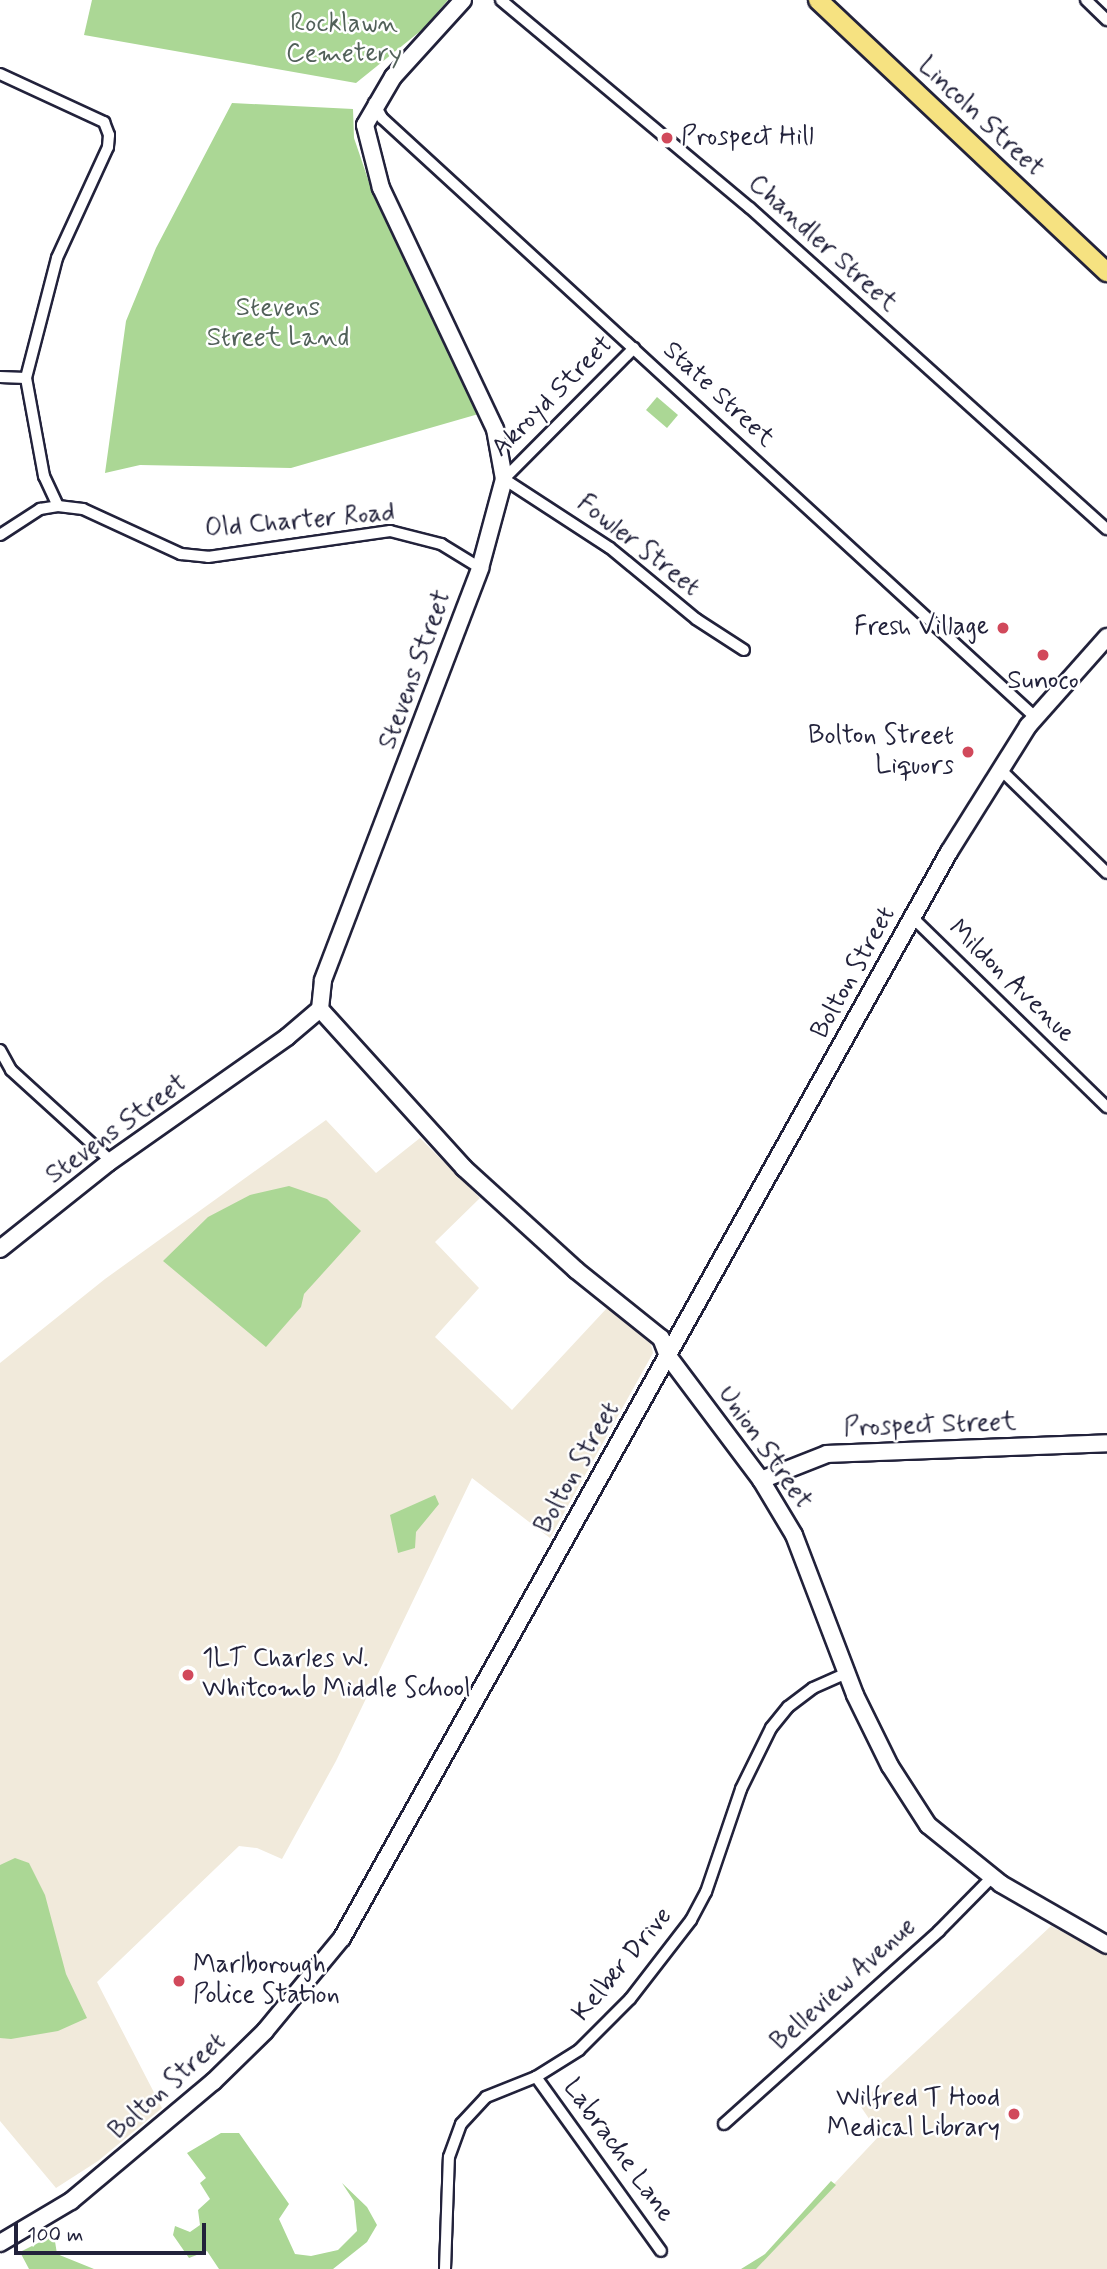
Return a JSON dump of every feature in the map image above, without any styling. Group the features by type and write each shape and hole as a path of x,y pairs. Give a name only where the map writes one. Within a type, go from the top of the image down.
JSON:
{"main road":[{"name":"Lincoln Street","path":"818,0 1107,272"}],"street":[{"name":"Stevens Street","path":"0,1249 111,1161 287,1037 320,1009 323,980 480,568 504,479 495,429 484,401 400,231 370,158 365,125 374,103 463,0"},
{"name":"Chandler Street","path":"501,0 729,191 1107,529"},
{"path":"1086,0 1107,20"},
{"path":"0,74 104,122 109,135 108,147 57,258 26,378 44,476 58,506 40,509 0,536"},
{"name":"State Street","path":"374,103 382,118 1035,718"},
{"name":"Akroyd Street","path":"504,479 634,348"},
{"path":"0,377 26,378"},
{"name":"Fowler Street","path":"504,479 519,485 610,548 696,619 744,650"},
{"name":"Old Charter Road","path":"58,506 83,509 181,554 232,557 390,531 441,544 480,568"},
{"name":"Bolton Street","path":"0,2244 71,2201 199,2095 265,2031 328,1955 358,1911 913,918 1000,769 1035,718 1107,637"},
{"path":"1000,769 1107,873"},
{"name":"Mildon Avenue","path":"913,918 1107,1107"},
{"name":"Union Street","path":"320,1009 464,1168 576,1270 661,1338 668,1356 761,1480 807,1560 847,1673 890,1766 928,1825 991,1878 1107,1945"},
{"path":"0,1050 11,1070 111,1161"},
{"name":"Prospect Street","path":"761,1480 827,1454 1107,1443"},
{"name":"Kelber Drive","path":"445,2269 453,2139 486,2097 536,2077 600,2032 668,1952 706,1892 741,1789 771,1728 796,1701 847,1673"},
{"name":"Belleview Avenue","path":"724,2124 939,1931 991,1878"},
{"name":"Labrache Lane","path":"536,2077 662,2251"}],"shaded area":[{"name":"1LT Charles W. Whitcomb Middle School","path":"326,1120 376,1173 420,1138 480,1198 435,1242 479,1288 435,1337 512,1410 607,1308 651,1344 653,1353 550,1538 472,1478 336,1761 282,1859 257,1848 239,1846 97,1982 162,2108 98,2161 56,2188 0,2121 0,1363 105,1279"},
{"path":"1051,1926 1107,1955 1107,2269 754,2269 880,2135 859,2104"}],"green space":[{"name":"Rocklawn Cemetery","path":"92,0 448,0 423,29 356,83 84,35"},
{"name":"Stevens Street Land","path":"232,103 353,109 354,138 372,191 482,413 291,468 140,465 105,473 126,321 156,248"},
{"path":"657,397 678,415 667,428 646,410"},
{"path":"289,1186 327,1199 361,1231 304,1294 301,1307 266,1347 163,1261 208,1217 250,1195"},
{"path":"435,1495 439,1504 416,1532 415,1548 398,1553 390,1515"},
{"path":"15,1858 29,1863 45,1895 66,1974 87,2018 58,2031 11,2039 0,2038 0,1865"},
{"path":"221,2133 239,2133 289,2204 279,2219 295,2254 311,2256 338,2250 357,2231 354,2201 342,2183 367,2207 377,2225 367,2242 333,2269 219,2269 207,2251 189,2258 173,2235 175,2226 190,2232 200,2225 198,2210 210,2199 200,2183 206,2178 187,2153"},
{"path":"831,2181 836,2185 756,2269 741,2269 765,2254"},
{"path":"54,2235 57,2254 94,2269 29,2269 20,2252"}],"place":[{"name":"Prospect Hill","path":"667,138"},
{"name":"Fresh Village","path":"1003,628"},
{"name":"Sunoco","path":"1043,655"},
{"name":"Bolton Street Liquors","path":"968,752"},
{"name":"1LT Charles W. Whitcomb Middle School","path":"188,1675"},
{"name":"Marlborough Police Station","path":"179,1981"},
{"name":"Wilfred T Hood Medical Library","path":"1014,2114"}]}
